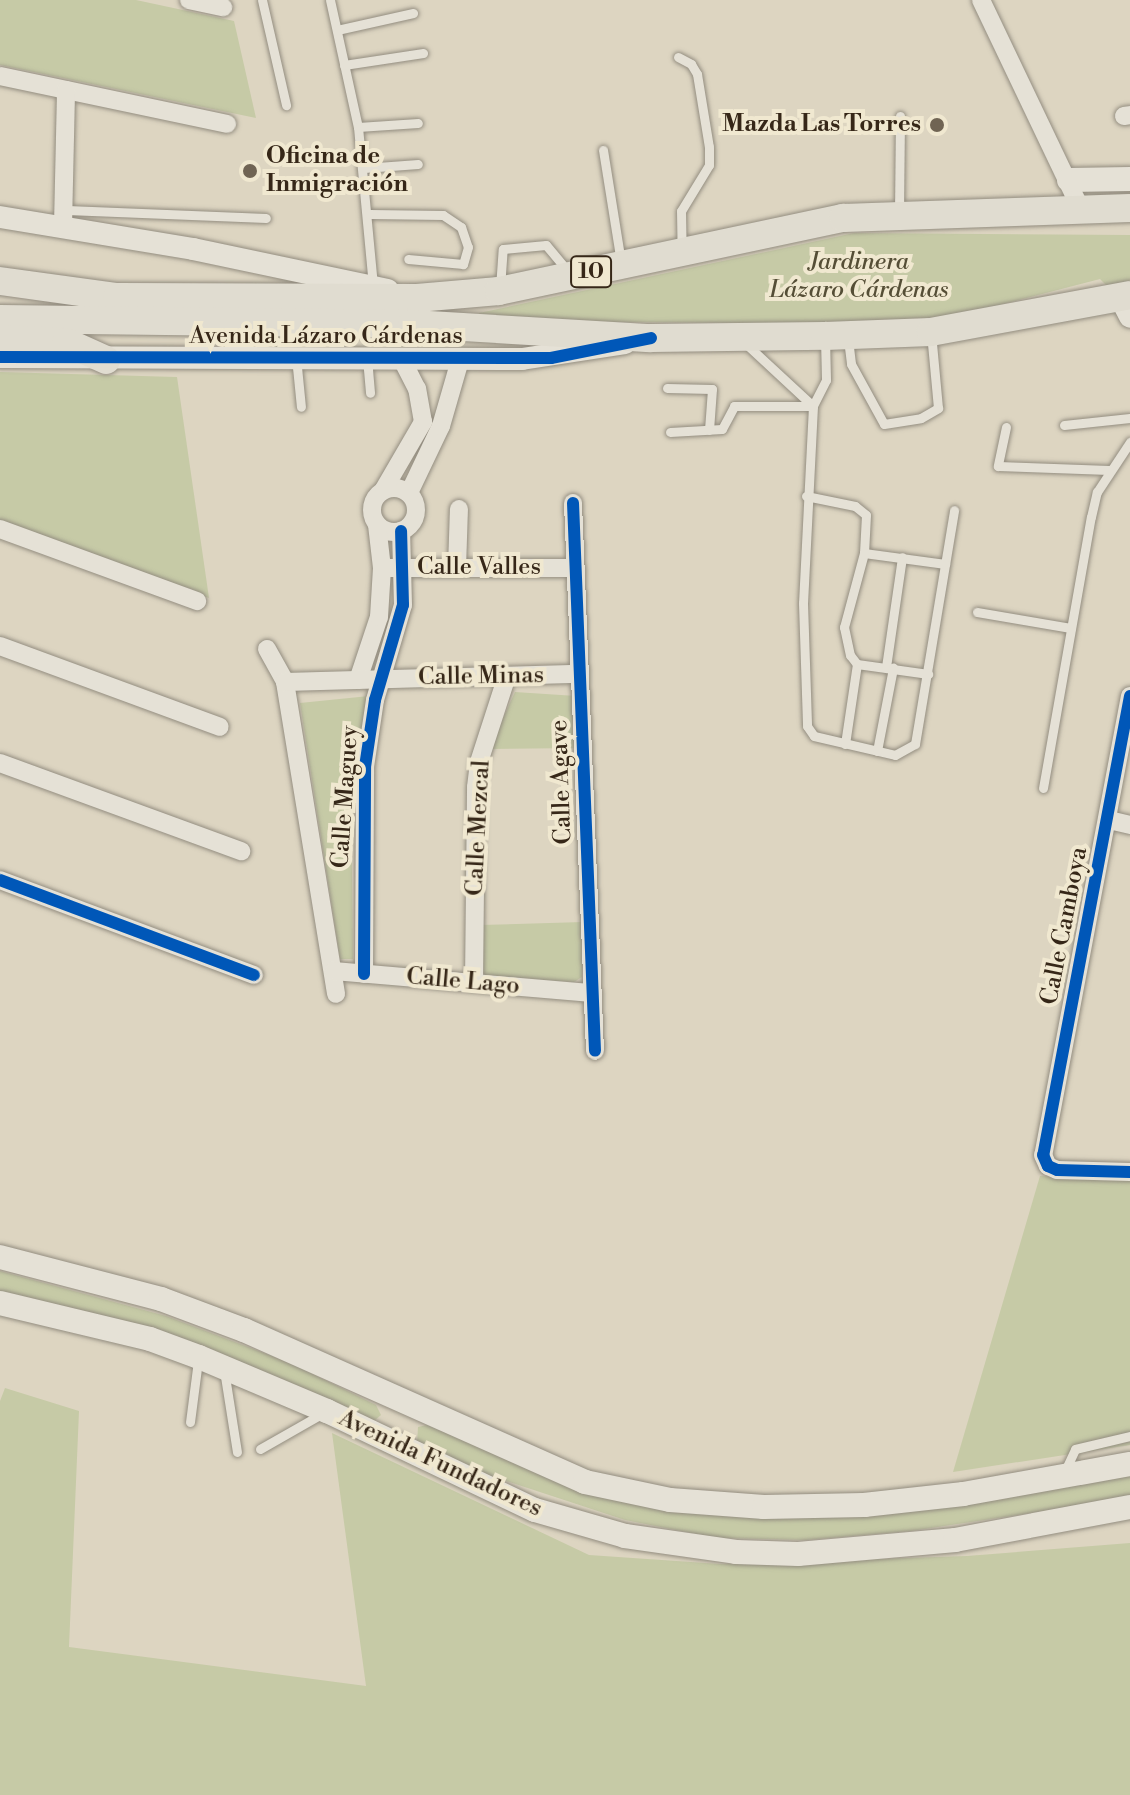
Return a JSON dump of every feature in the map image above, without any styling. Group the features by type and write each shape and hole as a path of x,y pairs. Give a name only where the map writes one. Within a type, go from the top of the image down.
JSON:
{"highway":[{"name":"Avenida Lázaro Cárdenas","path":"0,281 117,297 417,298 499,291 843,218 899,213 1125,206"},
{"path":"0,301 83,307 151,320"},
{"name":"Avenida Lázaro Cárdenas","path":"0,319 412,324 651,338 836,336 931,332 1127,303"},
{"path":"0,339 66,342 106,360"}],"main road":[{"path":"1069,180 1130,179"},
{"name":"Avenida Fundadores","path":"0,1257 161,1299 585,1482 670,1500 764,1507 864,1505 1130,1464"},
{"name":"Avenida Fundadores","path":"0,1303 136,1335 224,1366 327,1411 485,1490 562,1519 625,1536 736,1552 798,1554 955,1540 1130,1507"},
{"path":"387,1441 405,1402"}],"street":[{"path":"189,0 223,7"},
{"path":"981,0 1080,208"},
{"path":"0,76 227,124"},
{"path":"65,218 66,90"},
{"name":"Avenida Lázaro Cárdenas","path":"1,213 65,218 417,298"},
{"name":"Avenida Lázaro Cárdenas","path":"0,357 106,360 551,358 651,338"},
{"path":"401,358 432,424"},
{"path":"377,525 401,531 416,515 409,493 432,424 460,360"},
{"path":"358,680 374,641 382,568 377,525 371,512 374,498 432,424"},
{"path":"384,489 409,493"},
{"name":"Calle Agave","path":"573,503 595,1051"},
{"path":"457,568 459,509"},
{"path":"0,529 197,601"},
{"name":"Calle Maguey","path":"364,974 365,767 382,679 403,605 401,531"},
{"name":"Calle Valles","path":"382,568 575,568"},
{"path":"0,646 220,727"},
{"name":"Calle Maguey","path":"267,649 285,682 336,994"},
{"name":"Calle Minas","path":"285,682 580,674"},
{"name":"Calle Mezcal","path":"474,983 476,787 479,762 507,676"},
{"name":"Calle Camboya","path":"1130,696 1109,820 1043,1148 1046,1163 1057,1170 1130,1172"},
{"path":"0,763 241,851"},
{"path":"1109,820 1130,825"},
{"path":"0,880 254,975"},
{"name":"Calle Lago","path":"334,971 592,993"}],"lane":[{"path":"262,0 286,105"},
{"path":"330,0 358,127 370,214 373,286"},
{"path":"337,30 413,13"},
{"path":"344,65 423,53"},
{"path":"678,57 691,64 697,74 709,147 709,165 681,211 682,253"},
{"path":"899,213 900,116"},
{"path":"358,127 418,123"},
{"path":"603,150 621,266"},
{"path":"364,168 418,164"},
{"path":"370,214 443,215 461,227 468,247 463,264 408,259"},
{"path":"65,218 266,218"},
{"path":"499,291 503,249 546,245 571,276"},
{"path":"836,336 884,424 921,418 938,408 931,332"},
{"path":"836,336 826,380 813,406 806,496 803,603 807,726 825,741 895,755 915,744 954,510"},
{"path":"737,337 797,386 813,406"},
{"path":"296,357 301,407"},
{"path":"367,358 370,393"},
{"path":"667,388 712,389 709,430"},
{"path":"670,432 722,429 734,406 813,406"},
{"path":"1064,425 1130,418"},
{"path":"1006,427 998,466 1109,470"},
{"path":"1043,788 1091,517 1109,470 1130,442"},
{"path":"806,496 862,510 867,524 864,553 844,627 845,643 857,664 845,744"},
{"path":"864,553 945,564"},
{"path":"877,751 902,557"},
{"path":"977,612 1071,628"},
{"path":"857,664 928,674"},
{"path":"190,1422 199,1357"},
{"path":"224,1366 237,1452"},
{"path":"260,1449 327,1411"},
{"path":"1063,1476 1075,1449 1130,1436"}],"green space":[{"path":"0,0 136,0 234,21 256,118 0,65"},
{"name":"Jardinera Lázaro Cárdenas","path":"854,233 1130,235 1130,285 1109,288 1100,279 926,324 479,321 479,313"},
{"path":"0,372 177,377 209,598 0,520"},
{"path":"515,692 576,696 581,748 489,749"},
{"path":"369,696 351,789 353,959 340,959 300,703"},
{"path":"583,922 582,977 574,982 487,977 481,971 480,925"},
{"path":"1040,1176 1130,1179 1130,1445 953,1472"},
{"path":"0,1271 166,1316 290,1363 376,1405 381,1415 374,1421 0,1292"},
{"path":"5,1388 79,1411 69,1647 366,1686 332,1433 589,1555 720,1564 967,1556 1130,1543 1130,1795 0,1795 0,1401"},
{"path":"427,1425 548,1474 716,1515 1130,1476 1130,1498 911,1531 806,1540 717,1538 625,1520 476,1471 417,1443 418,1427"}],"cycle path":[{"path":"0,357 551,358 651,338"},
{"path":"573,503 595,1051"},
{"path":"364,974 365,767 375,700 403,605 401,531"},
{"path":"1130,696 1043,1155 1048,1166 1057,1170 1130,1172"},
{"path":"0,880 254,975"}],"place":[{"name":"Mazda Las Torres","path":"937,125"},
{"name":"Oficina de Inmigración","path":"250,171"}]}
